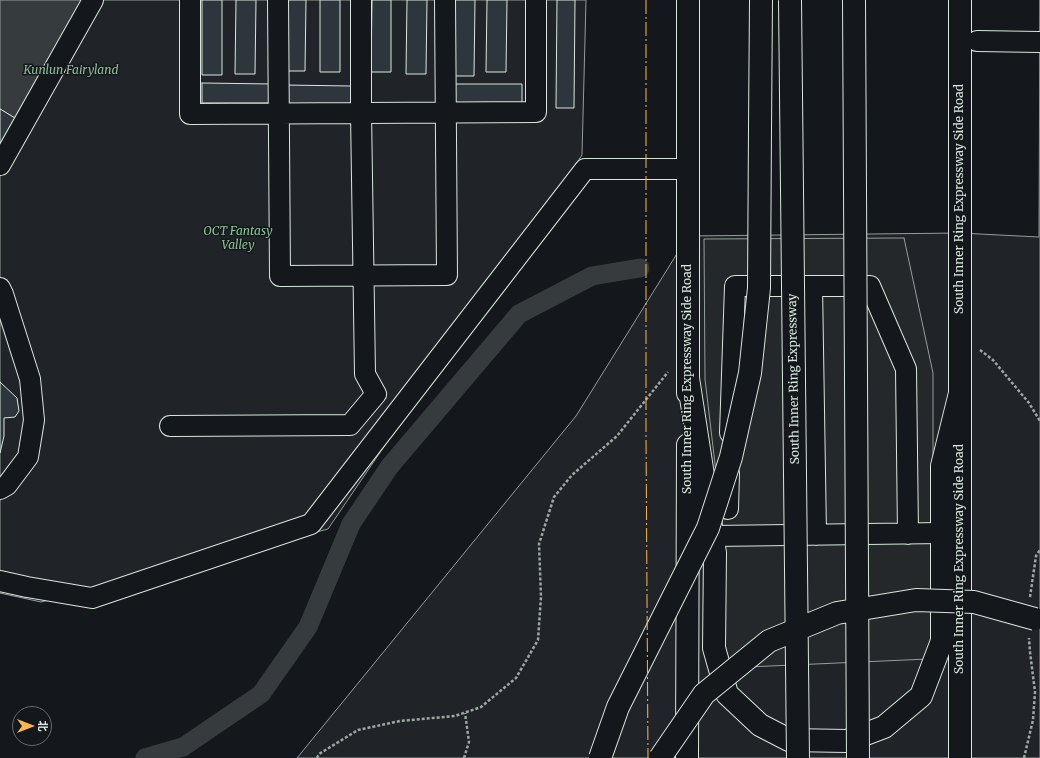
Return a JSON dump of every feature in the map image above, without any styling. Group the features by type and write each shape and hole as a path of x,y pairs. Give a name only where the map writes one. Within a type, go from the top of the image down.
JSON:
{"main road":[{"name":"South Inner Ring Expressway Side Road","path":"687,758 678,374 688,169 688,0"},
{"path":"600,758 618,707 708,528 731,457 750,373 759,288 761,0"},
{"name":"South Inner Ring Expressway","path":"790,0 798,758"},
{"path":"854,0 858,758"},
{"name":"South Inner Ring Expressway Side Road","path":"960,0 960,758"},
{"path":"678,374 713,536 715,553 714,648 727,694 760,725 789,740 847,741 884,727 921,696 942,641 942,466 960,393"},
{"path":"660,758 704,694 769,641 837,613 916,600 974,602 1035,619 1034,628"}],"lane":[{"path":"0,165 93,0"},
{"path":"190,0 190,114 536,112 536,0"},
{"path":"278,0 280,276 447,275 445,0"},
{"path":"170,426 350,425 376,394 365,374 361,113 361,0"},
{"path":"977,41 1040,42"},
{"path":"0,581 92,598 311,524 584,169 688,169"},
{"path":"728,509 735,286 870,286 906,369 908,534"},
{"path":"812,286 816,535"},
{"path":"0,288 30,379 34,420 28,458 7,486 0,489"},
{"path":"713,536 942,533"}],"path":[{"path":"960,333 993,360 1029,402 1040,421"},
{"path":"316,758 358,730 400,721 455,716 481,707 516,678 538,640 541,597 539,544 554,498 572,475 617,436 678,374"},
{"path":"1030,600 1036,556 1040,550"},
{"path":"1024,758 1033,720 1035,692 1030,652 1034,628"},
{"path":"464,758 469,742 465,713"}],"green space":[{"name":"OCT Fantasy Valley","path":"0,0 586,0 582,155 328,529 41,602 0,593"},
{"path":"1040,0 1040,758 297,758 576,416 688,236 960,233 1039,237"}],"shaded area":[{"path":"0,0 83,0 20,121 0,109"},
{"path":"904,238 933,373 933,639 928,659 725,668 725,549 705,379 704,239"}],"building":[{"path":"202,0 222,0 222,75 202,75"},
{"path":"236,0 256,0 255,74 235,74"},
{"path":"286,0 306,0 305,71 285,71"},
{"path":"320,0 340,0 340,72 320,72"},
{"path":"372,0 391,0 391,72 371,72"},
{"path":"407,0 427,0 426,74 406,74"},
{"path":"455,0 475,0 474,76 454,76"},
{"path":"487,0 507,0 506,72 486,72"},
{"path":"557,0 575,0 574,108 556,108"},
{"path":"202,83 272,84 271,103 202,103"},
{"path":"453,84 522,84 522,104 453,103"},
{"path":"283,85 352,86 352,105 283,105"},
{"path":"0,109 20,121 0,156"},
{"path":"0,382 17,398 19,411 15,417 4,418 4,436 0,453"}],"waterway":[{"path":"145,758 183,747 261,694 308,627 351,524 390,466 519,314 592,276 640,268"}],"power":[{"path":"646,0 648,758"}],"park label":[{"name":"Kunlun Fairyland","path":"71,71"}]}
